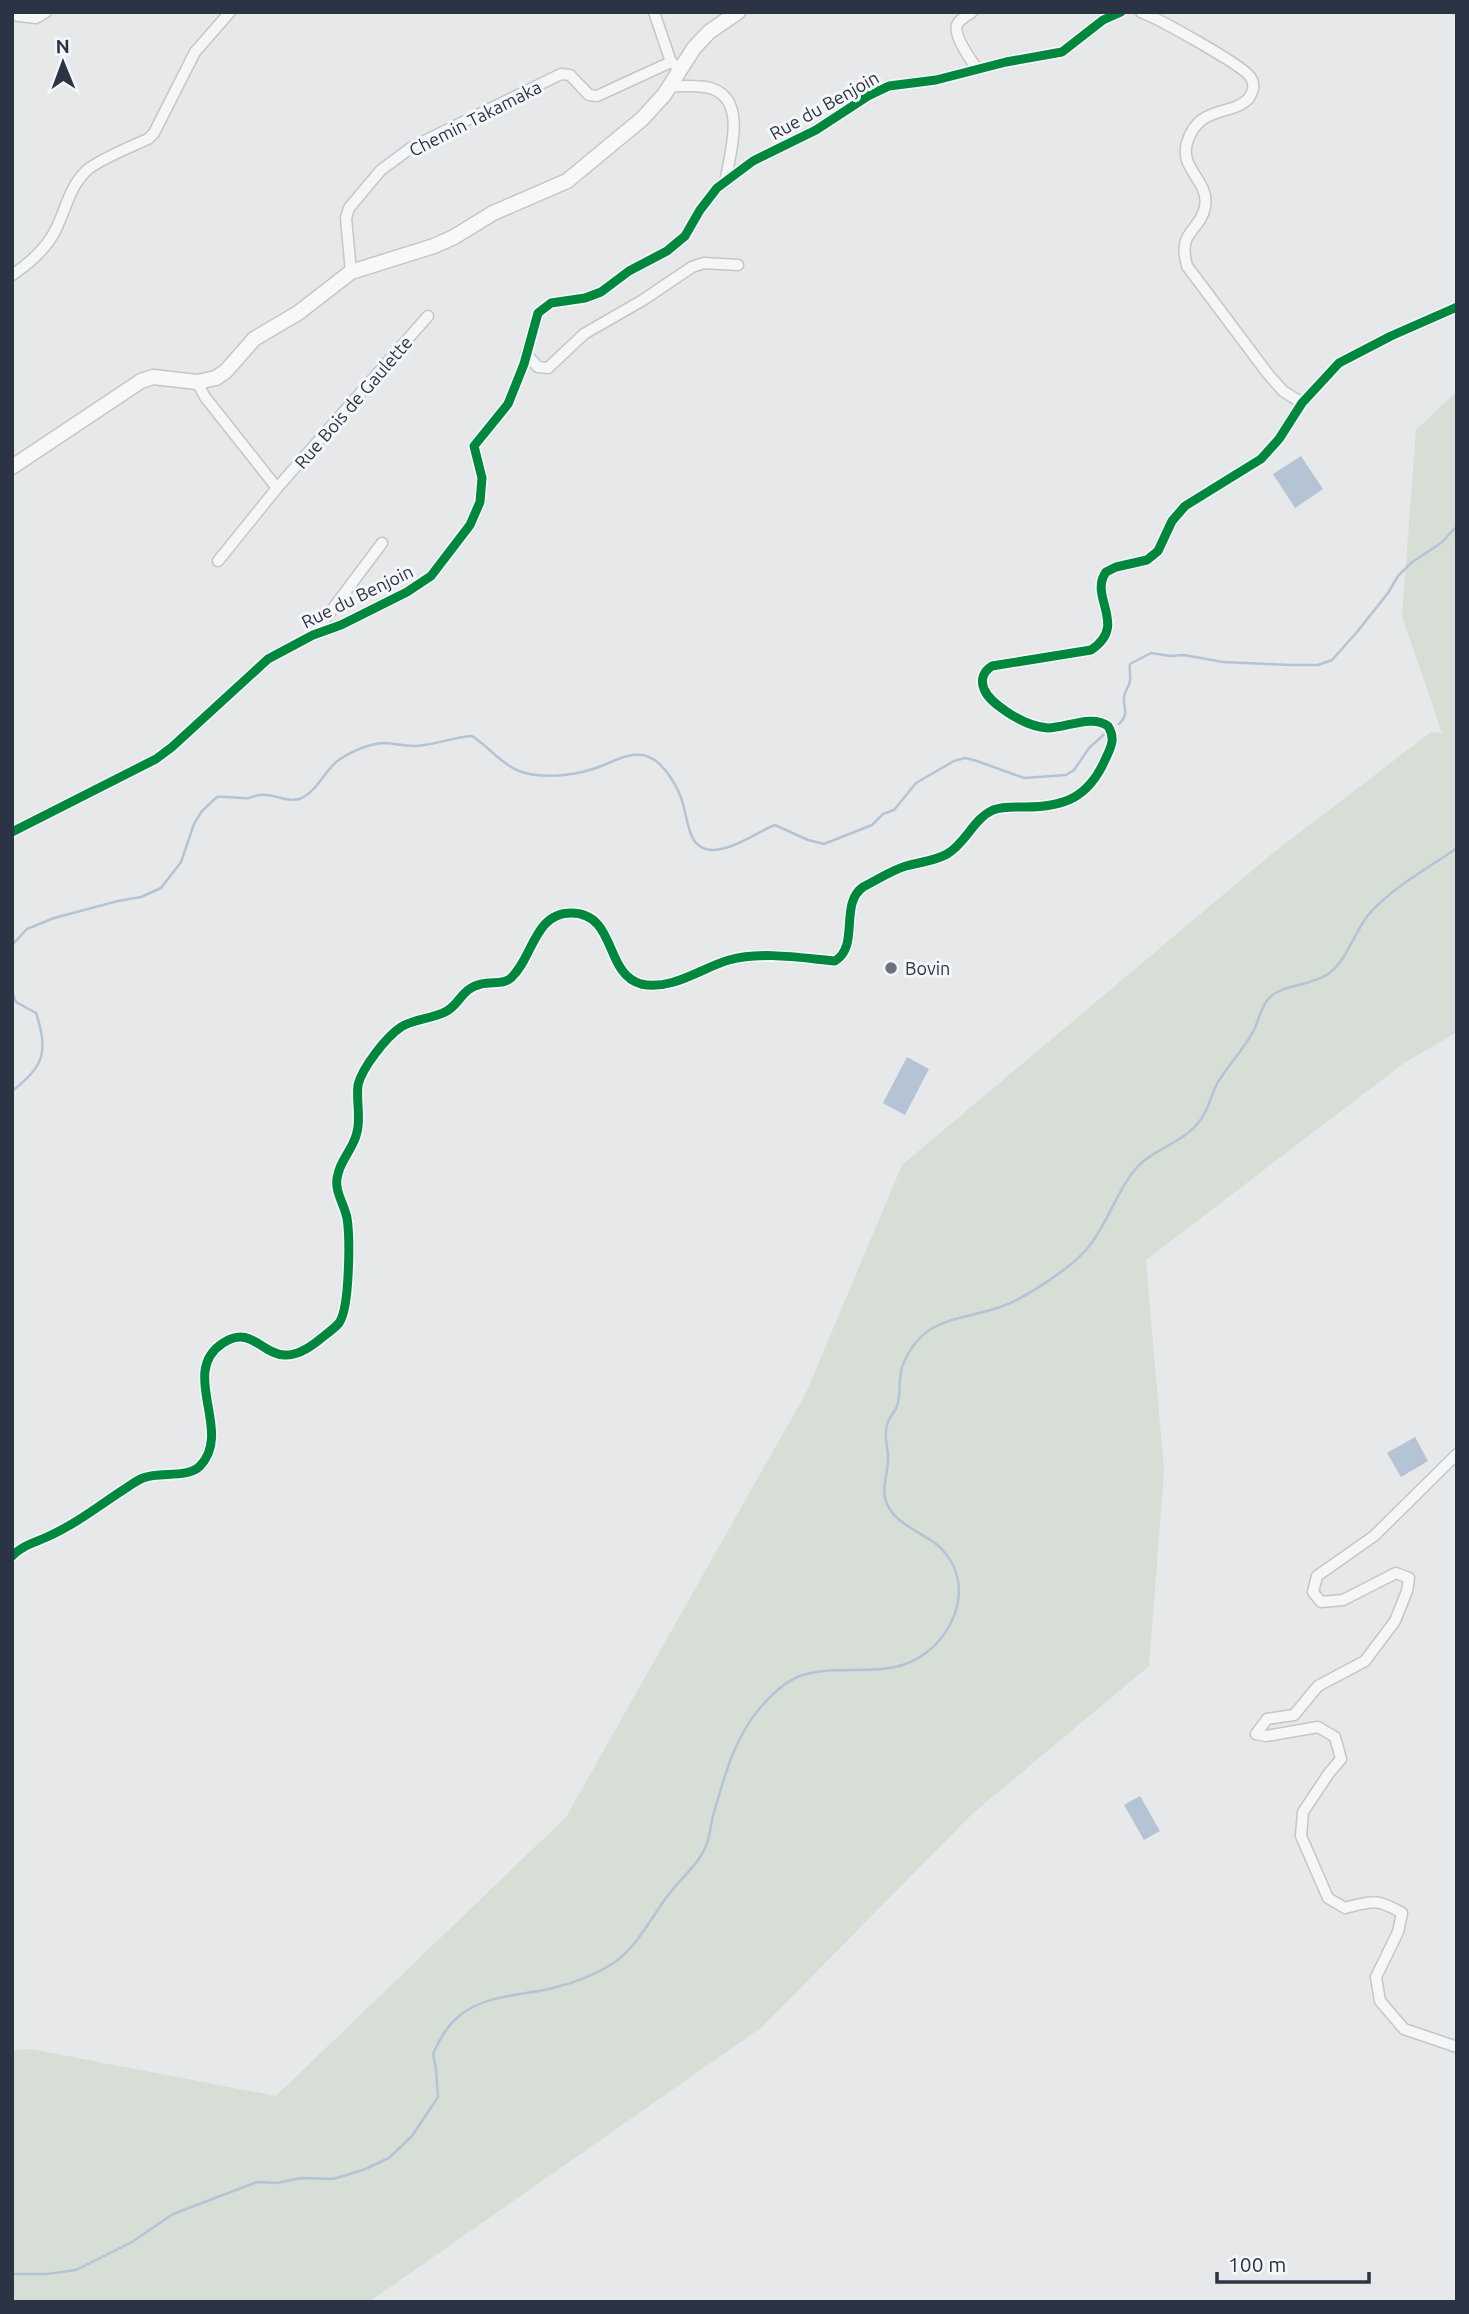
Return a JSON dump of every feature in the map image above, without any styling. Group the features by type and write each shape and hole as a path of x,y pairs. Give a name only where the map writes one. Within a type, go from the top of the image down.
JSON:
{"street":[{"path":"12,15 36,18 46,12"},
{"path":"12,275 36,256 51,239 62,210 86,170 148,139 154,133 195,52 230,12"},
{"path":"654,12 676,65"},
{"path":"12,467 141,381 164,377 197,382 216,378 226,371 254,339 298,313 351,272 434,246 502,208 567,181 642,120 670,86 676,65 709,32 738,12"},
{"path":"972,12 958,22 956,29 976,69"},
{"name":"Rue du Benjoin","path":"12,832 156,759 268,659 420,585 431,576 470,525 480,502 482,488 474,446 508,404 538,313 543,308 551,303 585,298 601,292 629,271 674,246 685,236 708,198 753,160 816,130 867,96 889,86 936,80 1062,52 1102,20 1121,12"},
{"path":"1141,12 1233,64 1252,79 1253,90 1247,100 1206,116 1195,126 1188,139 1185,156 1187,164 1199,180 1205,202 1201,218 1188,234 1184,257 1186,266 1268,374 1283,391 1302,403"},
{"name":"Chemin Takamaka","path":"351,272 346,218 349,208 381,170 412,147 561,74 570,75 589,95 597,96 676,65"},
{"path":"670,86 714,89 729,102 734,121 725,183"},
{"path":"526,354 538,367 548,368 584,334 643,300 692,267 704,263 738,265"},
{"path":"12,1556 28,1544 76,1523 143,1478 190,1472 202,1464 211,1441 212,1423 204,1370 211,1355 221,1344 230,1339 244,1337 275,1354 295,1356 340,1323 346,1305 348,1222 338,1195 337,1177 354,1144 358,1128 358,1086 366,1067 400,1028 442,1014 456,1005 470,988 481,983 502,983 511,978 540,929 548,920 559,915 584,915 594,921 611,944 621,971 630,980 644,985 671,983 730,960 787,957 835,961 845,950 853,901 863,887 904,866 946,855 961,845 980,819 992,811 1006,807 1047,807 1083,793 1098,777 1111,750 1112,736 1108,726 1097,721 1047,728 1019,720 996,705 984,691 982,680 985,671 992,666 1091,650 1099,644 1108,628 1101,587 1106,572 1147,559 1158,551 1172,522 1185,506 1261,459 1279,439 1302,403 1339,363 1457,307"},
{"name":"Rue Bois de Gaulette","path":"218,561 277,488 428,316"},
{"path":"197,382 205,397 277,488"},
{"name":"Rue du Benjoin","path":"313,635 382,543"},
{"path":"1457,1454 1374,1536 1317,1576 1313,1592 1321,1602 1343,1600 1396,1573 1409,1578 1407,1591 1395,1621 1365,1661 1318,1686 1294,1715 1267,1719 1256,1734 1266,1736 1318,1727 1335,1737 1341,1759 1303,1812 1301,1836 1328,1898 1345,1908 1374,1901 1387,1904 1402,1913 1398,1932 1376,1977 1380,2001 1404,2029 1457,2047"}],"shaded area":[{"path":"1457,391 1457,1032 1404,1063 1146,1260 1164,1471 1149,1666 972,1814 762,2027 369,2302 12,2302 12,2050 31,2049 276,2096 566,1817 806,1393 902,1165 1273,853 1431,732 1442,733 1402,616 1416,430"}],"water":[{"path":"1301,456 1323,489 1295,508 1273,474"},
{"path":"907,1057 929,1069 905,1115 883,1103"},
{"path":"1415,1437 1428,1461 1401,1477 1387,1453"},
{"path":"1140,1796 1160,1831 1144,1840 1124,1805"}],"waterway":[{"path":"1119,724 1125,714 1124,698 1130,681 1130,664 1151,653 1184,655 1223,662 1290,665 1318,665 1332,660 1388,593 1398,576 1411,563 1441,543 1457,526"},
{"path":"12,945 27,929 54,918 141,897 161,888 181,862 194,824 202,811 217,797 249,798 265,795 297,800 313,790 340,759 374,744 419,746 472,736 512,768 546,776 584,771 628,756 649,757 665,770 674,784 681,798 692,837 702,848 710,850 735,845 775,825 824,844 872,825 883,814 894,810 916,783 954,761 965,758 1024,778 1066,775 1074,770 1089,748 1108,731"},
{"path":"12,2274 47,2274 76,2270 132,2242 173,2214 257,2182 277,2183 301,2178 333,2179 363,2170 389,2158 412,2136 438,2097 433,2054 443,2034 458,2017 468,2009 491,2000 553,1988 584,1978 612,1964 629,1950 704,1850 731,1759 743,1732 769,1698 785,1684 803,1675 835,1670 883,1669 913,1661 939,1641 948,1628 958,1599 955,1569 947,1555 935,1543 895,1516 885,1498 887,1426 897,1406 902,1367 912,1348 931,1329 954,1319 1017,1300 1078,1258 1094,1240 1124,1185 1139,1165 1192,1130 1202,1118 1218,1082 1250,1037 1267,1000 1283,990 1328,974 1340,962 1364,921 1378,904 1457,848"},
{"path":"12,992 16,1002 36,1013 43,1048 37,1066 12,1091"}],"cycle path":[{"path":"12,832 156,759 268,659 407,592 431,576 470,525 480,502 482,478 474,446 508,404 524,364 538,313 551,303 585,298 601,292 629,271 667,251 685,236 717,188 753,161 816,130 868,96 889,86 936,80 1006,62 1062,52 1103,20 1121,12"},
{"path":"12,1556 24,1547 76,1522 140,1479 181,1474 200,1466 209,1452 212,1436 205,1370 210,1355 223,1343 236,1337 247,1338 276,1353 287,1355 301,1351 319,1340 339,1323 343,1315 347,1288 349,1240 347,1218 337,1180 357,1132 360,1078 375,1053 395,1032 406,1024 445,1012 474,986 507,981 518,969 535,938 549,920 571,913 586,916 596,923 604,933 621,969 629,978 641,984 675,982 742,957 782,956 835,961 847,945 852,904 863,887 901,868 947,854 980,819 993,810 1005,807 1039,807 1063,802 1082,792 1098,773 1112,743 1108,726 1087,721 1048,728 1022,720 988,696 982,682 987,670 992,666 1091,650 1107,631 1108,621 1101,591 1106,572 1147,560 1158,551 1172,521 1185,506 1261,459 1279,439 1302,403 1339,363 1457,307"}],"place":[{"name":"Bovin","path":"891,968"}]}
